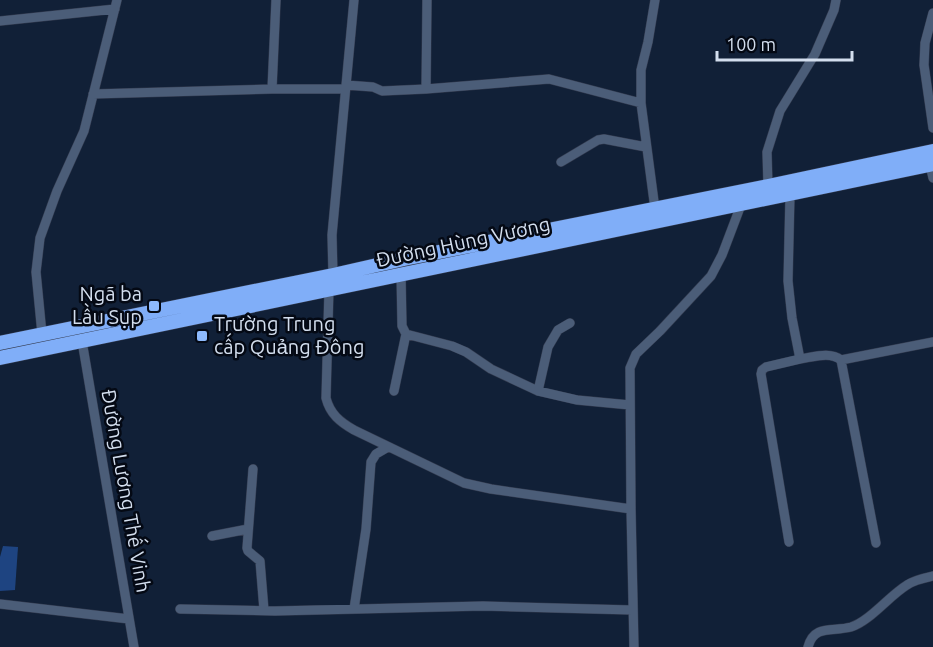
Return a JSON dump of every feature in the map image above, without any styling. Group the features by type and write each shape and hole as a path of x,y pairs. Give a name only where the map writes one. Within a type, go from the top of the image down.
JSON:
{"highway":[{"name":"Đường Hùng Vương","path":"0,343 933,151"},
{"name":"Đường Hùng Vương","path":"0,358 790,195 932,169"}],"street":[{"path":"272,89 276,0"},
{"path":"333,275 332,235 354,0"},
{"path":"426,89 427,0"},
{"path":"655,0 641,70 641,103 655,209"},
{"path":"768,186 767,152 780,111 815,54 837,0"},
{"path":"0,21 116,4 84,131 57,191 40,238 36,272 42,334"},
{"path":"933,13 925,43 924,65 933,128"},
{"path":"93,94 345,87 373,87 382,91 549,79 641,103"},
{"path":"561,162 598,140 604,139 646,147"},
{"path":"790,195 788,281 800,359"},
{"path":"634,647 630,405 630,371 633,358 711,276 722,255 741,205"},
{"path":"394,392 406,334 402,326 401,274"},
{"path":"329,289 326,398 333,415 342,423 464,483 631,509"},
{"path":"538,391 548,346 558,330 570,323"},
{"path":"406,334 459,349 491,369 538,391 577,400 630,405"},
{"name":"Đường Lương Thế Vinh","path":"82,341 134,647"},
{"path":"841,360 933,342"},
{"path":"789,542 760,374 766,367 830,355 841,360 876,543"},
{"path":"354,609 366,529 371,462 376,454 388,447"},
{"path":"253,469 247,548 260,561 264,610"},
{"path":"212,536 248,530"},
{"path":"808,647 811,638 822,630 850,627 861,622 907,584 933,576"},
{"path":"0,604 129,618"},
{"path":"180,609 264,610 483,606 632,610"}],"building":[{"path":"3,546 18,547 15,590 0,591 0,557"}],"place":[{"name":"Ngã ba Lầu Sụp","path":"154,306"},
{"name":"Trường Trung cấp Quảng Đông","path":"202,336"}]}
